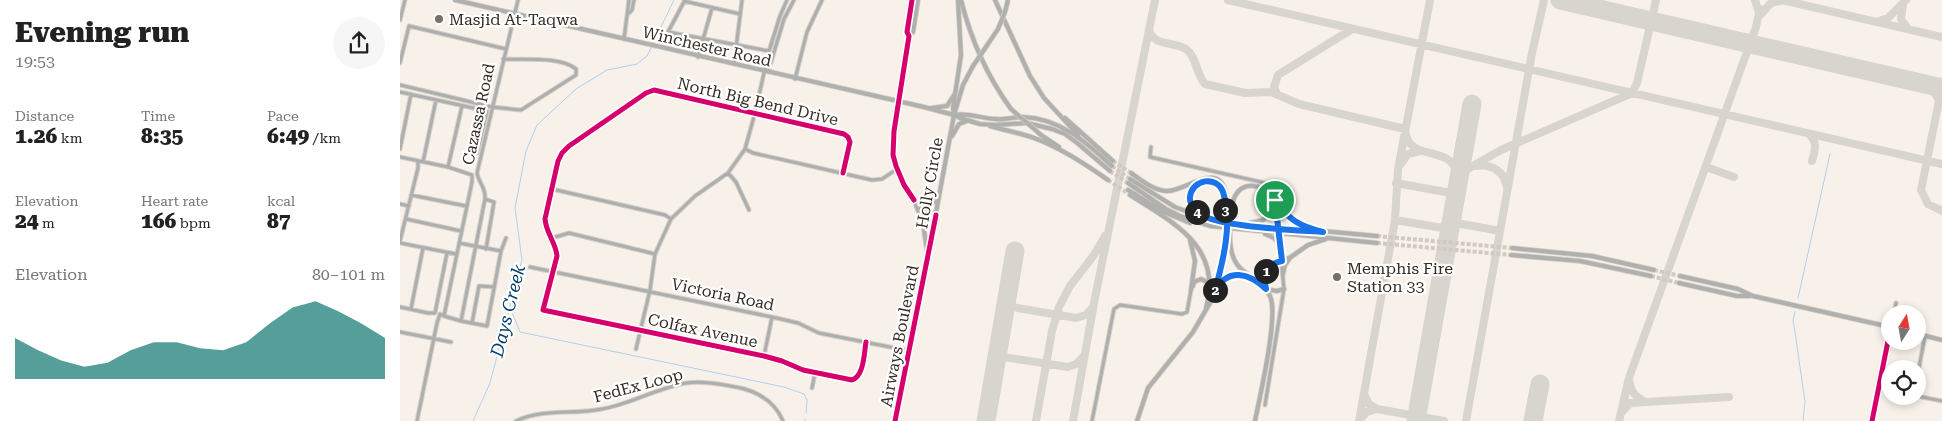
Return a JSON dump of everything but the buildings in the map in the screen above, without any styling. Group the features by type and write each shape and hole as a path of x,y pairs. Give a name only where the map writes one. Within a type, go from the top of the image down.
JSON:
{"main road":[{"name":"Winchester Road","path":"455,0 698,57 929,108 954,114 980,124 1027,123 1052,129 1065,134 1076,142 1110,172"},
{"name":"Airways Boulevard","path":"910,36 907,32 912,0"},
{"name":"Airways Boulevard","path":"895,421 928,256 924,224 914,200 897,170 893,155 899,102 918,0"},
{"path":"954,114 962,55 960,0"},
{"path":"960,0 993,84 1011,110 1041,135 1108,180"},
{"path":"995,0 1030,76 1052,107 1086,144"},
{"path":"954,114 963,85 973,66 998,29 1008,0"},
{"path":"929,108 946,106 950,103 959,78"},
{"path":"1052,107 1113,161"},
{"name":"Winchester Road","path":"954,114 995,120 1023,117 1040,120 1066,129 1112,166"},
{"name":"Holly Circle","path":"928,256 954,114"},
{"path":"949,143 959,124 969,121"},
{"path":"980,124 1032,137 1078,159"},
{"path":"1131,174 1149,186 1166,191 1180,189 1206,178 1216,180 1224,187 1230,221"},
{"path":"1210,226 1166,209 1129,181 1175,207 1207,219 1278,228 1377,236"},
{"path":"1207,219 1193,208 1190,197 1198,184 1207,181 1216,184 1222,190 1228,238 1235,261 1251,278 1266,289 1276,291 1284,289"},
{"path":"1215,291 1224,259 1234,199 1239,190 1245,187 1258,186 1269,195 1270,210 1264,220 1244,224"},
{"path":"1205,313 1210,282 1206,263 1200,251 1186,234 1129,192 1176,218 1210,226 1377,243"},
{"path":"914,200 922,204 931,205 940,195"},
{"name":"Airways Boulevard","path":"914,200 920,207 936,216"},
{"path":"1275,200 1289,218 1300,225 1323,232"},
{"path":"920,207 925,217 924,224"},
{"path":"1261,232 1273,237 1280,245"},
{"path":"1186,234 1192,244 1195,261 1191,290"},
{"path":"1255,421 1274,314 1264,280 1267,270 1270,265 1282,261 1308,245 1330,238"},
{"path":"1512,248 1592,256 1654,270"},
{"path":"1511,255 1580,261 1651,276"},
{"path":"1283,274 1285,265 1291,256"},
{"path":"1136,421 1148,388 1192,333 1205,313 1220,282 1228,276 1241,275 1251,278"},
{"path":"1680,276 1738,289 1753,296 1881,325"},
{"path":"1191,290 1194,282 1204,280 1208,285 1209,294"},
{"path":"1679,282 1737,296 1753,296"},
{"path":"1926,336 1942,340"},
{"path":"1872,421 1886,350"}],"street":[{"path":"400,20 405,0"},
{"name":"Cazassa Road","path":"461,321 486,191 477,173 518,0"},
{"path":"629,0 627,9 629,13"},
{"path":"624,39 629,13 632,10 634,0"},
{"path":"734,65 738,47 742,0"},
{"path":"766,72 769,51 787,0"},
{"path":"636,349 650,290 655,254 671,218 696,196 728,173 744,149 766,72 784,19 794,0"},
{"path":"795,79 807,32 822,0"},
{"path":"740,14 684,1 668,32 738,47 769,51"},
{"path":"698,57 712,8"},
{"path":"400,63 409,26 506,49"},
{"path":"400,85 492,107 521,110 576,76 577,73 576,69 570,65 552,60 503,59"},
{"name":"North Big Bend Drive","path":"552,189 558,161 568,146 646,93 654,90 846,135 850,142 843,173"},
{"path":"400,92 487,111 477,152"},
{"path":"400,148 411,94"},
{"path":"423,162 436,100"},
{"path":"448,167 462,106"},
{"path":"1152,147 1150,157 1274,185 1284,289 1266,406"},
{"path":"744,149 753,153 872,180 882,179 897,170"},
{"path":"400,157 472,174 444,316"},
{"path":"418,161 400,242 456,254"},
{"path":"728,173 736,182 749,210"},
{"path":"553,272 557,247 545,219 552,189 671,218"},
{"path":"411,195 466,206"},
{"path":"485,199 494,202 486,248"},
{"path":"400,204 409,206"},
{"path":"406,219 461,231"},
{"path":"552,238 569,233 655,254"},
{"path":"417,421 440,314 461,321 487,326 501,251 506,238"},
{"path":"459,243 501,251"},
{"path":"411,309 423,248"},
{"path":"400,307 435,313 447,253"},
{"name":"Victoria Road","path":"530,267 650,290 772,317 798,323 819,332 910,352"},
{"path":"444,269 453,271"},
{"name":"Colfax Avenue","path":"553,272 543,310 764,356 815,373 852,380 856,379 860,374 866,342"},
{"path":"472,323 478,288 482,285 494,287"},
{"path":"1092,421 1114,309 1124,305 1182,314 1188,308 1191,290"},
{"path":"764,356 772,317"},
{"path":"400,332 451,342"},
{"path":"812,388 815,373"},
{"name":"FedEx Loop","path":"516,421 537,414 604,409 673,386 700,382 743,388 759,394 775,408 783,421"},
{"path":"1926,398 1942,401"}],"waterway":[{"name":"Days Creek","path":"473,421 490,383 522,260 515,208 526,151 537,125 576,89 607,70 637,64 647,56 674,0"},
{"path":"1798,298 1830,154"},
{"path":"511,310 520,332 784,387 804,394 807,400 806,413"},
{"path":"1795,312 1793,320 1805,402 1803,421"}],"taxiway":[{"path":"1073,421 1094,303 1155,0"},
{"path":"1228,0 1942,164"},
{"path":"1359,421 1395,220 1398,169 1430,0"},
{"path":"1466,421 1532,53 1544,0"},
{"path":"1458,181 1464,171 1501,150 1632,93 1637,83 1656,0"},
{"path":"1755,0 1759,13"},
{"path":"1782,0 1942,37"},
{"path":"1760,15 1771,3 1784,0"},
{"path":"1879,21 1888,18 1906,0"},
{"path":"1903,3 1901,19 1908,29"},
{"path":"1619,421 1629,378 1756,27 1760,9"},
{"path":"1149,29 1155,39 1181,47 1190,52 1205,84 1245,93 1271,92 1299,104 1405,129 1408,140 1414,147 1449,160 1455,168 1458,181"},
{"path":"1277,94 1274,87 1278,75 1352,29"},
{"path":"1924,84 1933,89 1939,101 1921,190 1928,204 1942,211"},
{"path":"1809,134 1815,143 1812,161"},
{"path":"1400,165 1408,154 1420,151"},
{"path":"1476,166 1482,165 1497,170 1504,177 1507,188"},
{"path":"1706,167 1734,177"},
{"path":"1396,183 1456,194"},
{"path":"1395,220 1449,229"},
{"path":"1451,222 1500,231"},
{"path":"1036,421 1052,331 1059,307 1070,286 1094,255 1105,236"},
{"path":"1006,306 1076,318 1086,315 1092,308"},
{"path":"997,356 1068,367 1076,364 1083,357"},
{"path":"1629,380 1634,393 1644,401"},
{"path":"1360,419 1367,412 1377,409 1369,404 1364,394"},
{"path":"1621,413 1630,403 1729,397"},
{"path":"1377,409 1444,421"}],"runway":[{"path":"1560,0 1942,88"},
{"path":"1416,421 1472,104"},
{"path":"986,421 1015,251"},
{"path":"1533,421 1540,384"}],"tunnel":[{"path":"1113,161 1131,173"},
{"path":"1112,166 1130,179"},
{"path":"1110,171 1128,183"},
{"path":"1108,180 1130,195"},
{"path":"1377,236 1512,248"},
{"path":"1377,243 1511,255"},
{"path":"1654,270 1680,276"},
{"path":"1651,276 1679,283"}],"cycle path":[{"path":"912,0 907,32 909,36 894,131 893,155 904,185 914,200"},
{"path":"843,173 850,142 844,134 654,90 646,93 569,146 562,153 558,161 545,219 557,256 543,310 764,356 803,370 852,380 856,378 861,369 866,342"},
{"path":"895,421 936,215"},
{"path":"1872,421 1886,350"}],"place":[{"name":"Masjid At-Taqwa","path":"439,19"},
{"name":"Memphis Fire Station 33","path":"1337,277"}],"route":[{"path":"1275,200 1278,228 1282,261 1275,262 1267,270 1264,280 1266,289 1251,278 1235,275 1228,276 1220,282 1215,291 1224,259 1226,238 1226,216 1222,190 1216,184 1207,181 1198,184 1191,192 1190,202 1193,208 1207,219 1222,222 1244,224 1278,228 1323,232 1300,225 1289,218 1275,200"}]}
